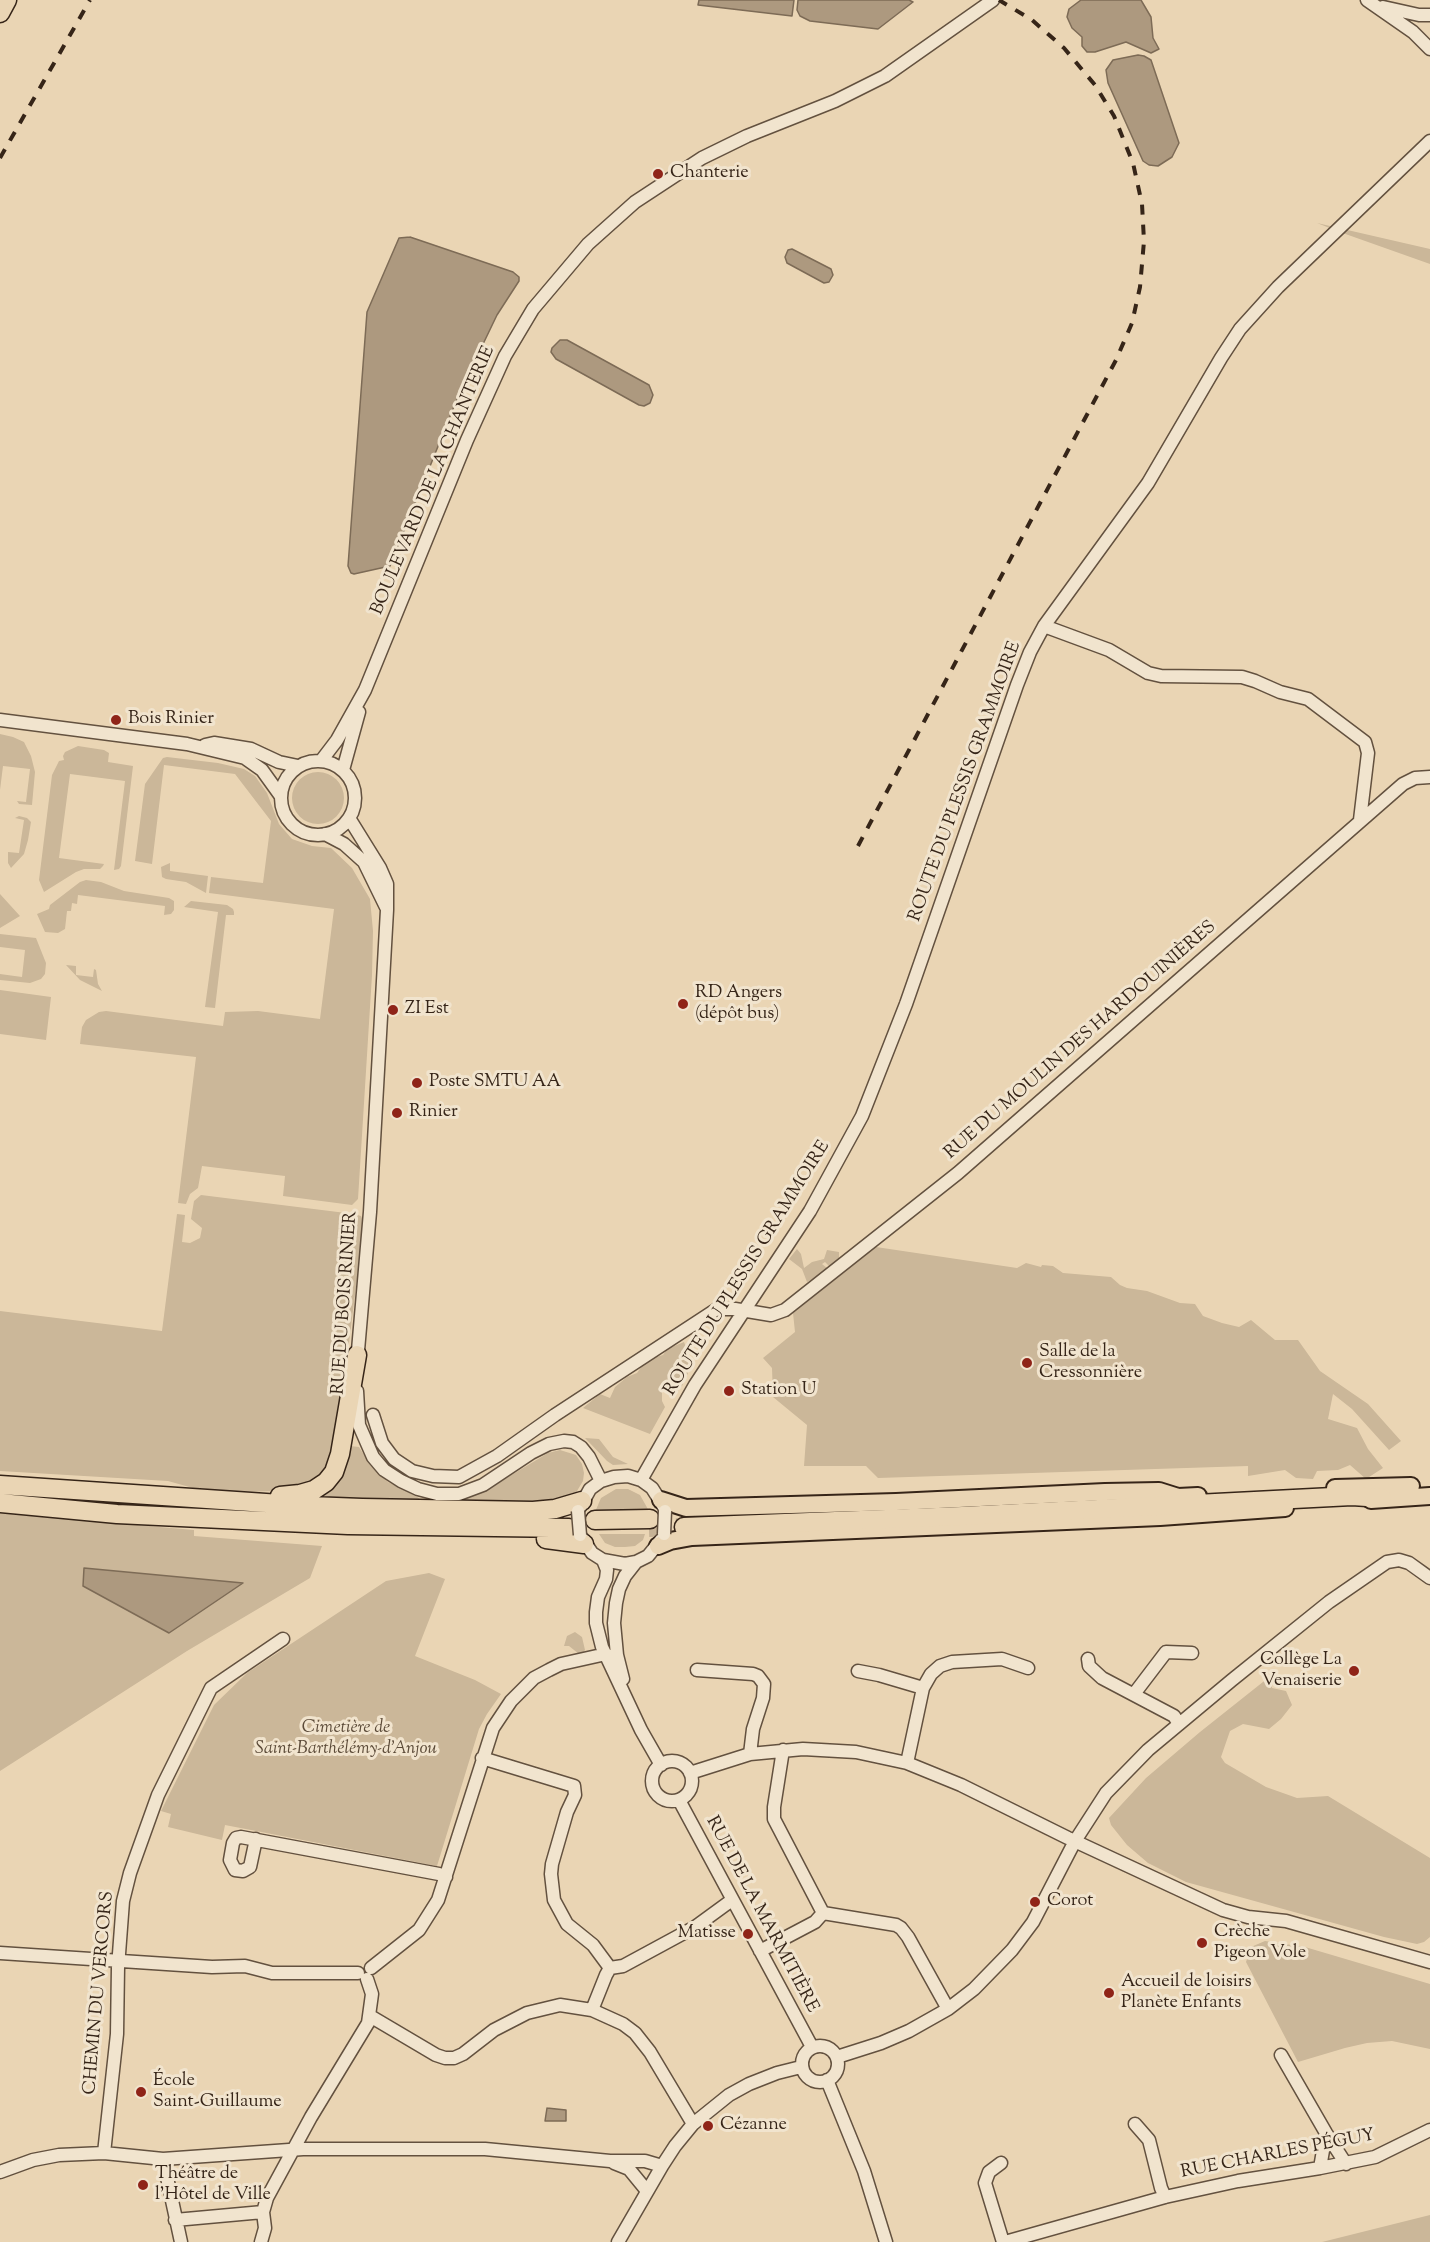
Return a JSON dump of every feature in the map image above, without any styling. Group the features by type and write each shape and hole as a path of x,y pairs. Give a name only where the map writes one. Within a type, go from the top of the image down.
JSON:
{"highway":[{"path":"0,13 7,0"},
{"path":"196,1497 300,1494 314,1490 326,1482 334,1472 340,1454 357,1355"},
{"path":"0,1485 310,1506 494,1511 555,1509 582,1523"},
{"path":"0,1491 113,1503 255,1513 367,1518 658,1523"},
{"path":"1178,1497 684,1523 985,1515 1352,1496 1382,1498"},
{"path":"0,1503 117,1514 132,1519 299,1532 417,1538 555,1539 582,1523"}],"main road":[{"path":"1430,1485 1178,1497 1159,1491 686,1508 658,1523 670,1540 692,1537 1160,1517 1430,1496"}],"street":[{"name":"BOULEVARD DE LA CHANTERIE","path":"321,761 338,740 365,690 467,440 505,356 533,309 588,244 635,202 702,158 747,136 835,101 885,76 993,0"},
{"path":"1367,0 1413,32 1430,49"},
{"path":"1378,6 1419,15 1430,15"},
{"name":"ROUTE DU PLESSIS GRAMMOIRE","path":"1415,155 1430,130"},
{"name":"ROUTE DU PLESSIS GRAMMOIRE","path":"641,1480 695,1385 746,1310 831,1173 862,1116 906,1004 1017,686 1030,652 1044,626 1148,483 1240,329 1278,287 1430,141"},
{"path":"1044,626 1109,650 1148,673 1161,676 1242,677 1280,692 1308,699 1365,742 1368,753 1360,820"},
{"name":"BOULEVARD DE LA CHANTERIE","path":"343,770 365,690"},
{"path":"0,720 198,746 245,758 254,763 280,795"},
{"path":"198,746 214,743 251,748 279,762 298,766"},
{"path":"321,761 343,770 354,788 353,809 349,818 335,831 314,835 293,826 285,817 280,795 283,783 298,766 321,761"},
{"name":"RUE DU MOULIN DES HARDOUINIÈRES","path":"373,1415 382,1443 394,1459 412,1470 433,1476 459,1477 497,1456 717,1308 771,1315 785,1310 940,1187 1403,784 1415,778 1430,777"},
{"name":"RUE DU BOIS RINIER","path":"349,818 380,868 387,884 383,1006 370,1212 357,1355 359,1425 372,1457 384,1470 401,1481 437,1494 459,1494 483,1485 531,1453 549,1444 564,1441 573,1442 581,1448 589,1457 601,1481"},
{"name":"RUE DU BOIS RINIER","path":"325,834 344,844 364,862 387,910"},
{"path":"628,1476 641,1480 652,1488 658,1523 648,1556 636,1562 614,1564 603,1560 592,1553 582,1523 590,1490 601,1481 614,1477 628,1476"},
{"path":"603,1560 607,1570 606,1580 598,1597 596,1623 606,1654 641,1730 662,1765"},
{"path":"837,2057 895,2037 948,2009 974,1989 1023,1936 1041,1909 1075,1841 1106,1793 1148,1750 1329,1602 1387,1562 1399,1560 1409,1563 1430,1578"},
{"path":"628,1701 617,1655 615,1623 619,1589 625,1576 636,1562"},
{"name":"CHEMIN DU VERCORS","path":"104,2153 117,2034 118,1960 123,1901 130,1873 158,1795 211,1688 283,1639"},
{"path":"1134,1694 1166,1652 1192,1653"},
{"path":"0,1953 212,1967 244,1966 282,1974 365,1973 419,1930 438,1900 482,1758 493,1728 510,1701 529,1682 561,1664 606,1654"},
{"path":"907,1762 923,1688 931,1674 940,1666 952,1662 1002,1659 1028,1668"},
{"path":"1088,1659 1089,1666 1102,1678 1174,1716 1179,1724"},
{"path":"697,1670 753,1674 758,1676 764,1684 763,1698 753,1729 750,1754"},
{"path":"858,1671 923,1688"},
{"path":"783,1750 774,1819 823,1913"},
{"path":"690,1773 750,1754 783,1750 839,1750 907,1762 961,1785 1223,1910 1248,1917 1286,1921 1428,1959"},
{"path":"482,1758 574,1786 575,1795 567,1812 552,1864 554,1900 567,1924 593,1946 610,1968"},
{"path":"677,1762 687,1768 690,1773 689,1791 679,1800 667,1800 661,1797 653,1787 654,1774 662,1765 677,1762"},
{"name":"RUE DE LA MARMITIÈRE","path":"679,1800 812,2047"},
{"path":"256,1839 439,1874 446,1878"},
{"path":"610,1968 622,1966 695,1927 732,1900"},
{"path":"823,1913 896,1925 901,1928 948,2009"},
{"path":"760,1951 815,1922 823,1913"},
{"path":"592,2010 610,1968"},
{"path":"261,2242 265,2228 263,2212 267,2198 311,2117 363,2034 370,2016 372,1994 365,1973"},
{"path":"370,2016 436,2055 454,2058 463,2054 494,2030 527,2013 560,2005 592,2010 623,2024 634,2033 650,2052 693,2124"},
{"path":"825,2046 837,2057 837,2070 827,2080 819,2082 811,2080 803,2073 801,2067 803,2055 812,2047 825,2046"},
{"path":"1281,2055 1346,2164"},
{"path":"618,2242 662,2166 693,2124 729,2095 749,2084 801,2067"},
{"path":"827,2080 864,2171 886,2242"},
{"name":"RUE CHARLES PÉGUY","path":"1135,2124 1149,2140 1165,2197"},
{"name":"RUE CHARLES PÉGUY","path":"1001,2163 989,2172 985,2183 1004,2242 1165,2197 1238,2181 1346,2164 1375,2157 1430,2130"},
{"path":"1320,2168 1326,2133"},
{"path":"0,2172 39,2158 104,2153 163,2159 294,2150 471,2149 563,2155 610,2161 645,2161 662,2166"},
{"path":"163,2159 181,2242"},
{"path":"610,2161 629,2169 648,2189"},
{"path":"175,2220 263,2212"}],"green space":[{"path":"1317,223 1430,249 1430,264 1337,231"},
{"path":"0,734 24,742 31,756 35,772 32,805 19,804 17,801 26,802 30,769 3,766 0,790"},
{"path":"78,746 104,750 109,753 108,762 133,766 121,866 114,870 125,781 70,774 59,858 104,864 100,869 84,869 76,872 44,892 39,880 52,775 59,761 64,760 65,752"},
{"path":"163,758 218,763 244,769 255,776 267,793 279,824 292,839 312,846 331,848 352,868 370,899 373,931 372,975 358,1199 352,1205 283,1196 285,1176 202,1166 198,1188 190,1194 186,1204 178,1203 196,1057 80,1044 82,1027 86,1020 99,1012 106,1011 223,1026 225,1012 258,1011 320,1019 334,909 209,893 211,877 263,883 271,821 235,774 164,765 152,864 135,861 145,784"},
{"path":"318,772 328,774 336,780 342,788 344,798 342,808 336,816 328,822 318,824 308,822 300,816 294,808 292,798 294,788 300,780 308,774"},
{"path":"19,816 31,822 24,854 11,868 8,863 8,852 19,853 24,820 15,818"},
{"path":"170,863 170,871 208,876 206,893 186,882 162,877 161,867"},
{"path":"86,880 101,882 124,891 169,898 174,901 174,910 171,914 164,915 165,906 78,895 77,904 72,903 71,911 67,911 65,929 58,933 45,932 37,914 49,909 50,905"},
{"path":"0,894 20,916 0,928"},
{"path":"191,901 227,905 234,912 234,915 226,915 215,1008 205,1007 218,912 184,907"},
{"path":"0,934 36,938 46,963 45,974 41,979 30,983 0,980 0,974 22,977 25,950 0,947"},
{"path":"66,965 76,966 76,975 93,977 94,969 96,970 98,984 102,991 80,980"},
{"path":"0,990 51,997 46,1040 0,1034"},
{"path":"201,1195 354,1214 361,1216 364,1222 336,1448 333,1459 317,1481 278,1491 240,1492 193,1488 168,1481 0,1471 0,1311 162,1331 177,1214 185,1215 182,1242 190,1243 200,1238 202,1228 191,1219 194,1201"},
{"name":"Salle de la Cressonnière","path":"876,1247 1017,1268 1026,1263 1041,1267 1042,1265 1053,1266 1063,1273 1111,1277 1127,1288 1147,1291 1180,1303 1195,1304 1203,1316 1222,1323 1239,1327 1251,1320 1275,1340 1298,1340 1320,1371 1368,1404 1401,1441 1389,1450 1352,1409 1333,1394 1328,1419 1357,1428 1368,1449 1383,1468 1366,1479 1350,1465 1338,1470 1317,1471 1313,1479 1296,1478 1285,1470 1248,1476 1248,1466 878,1478 866,1466 804,1466 807,1425 773,1397 772,1368 763,1358 795,1332 793,1313"},
{"path":"797,1249 801,1254 804,1268 812,1262 824,1259 827,1250 839,1252 839,1263 830,1267 825,1262 822,1264 827,1268 824,1273 807,1282 802,1269 789,1259"},
{"path":"684,1342 691,1361 686,1367 688,1373 675,1394 668,1395 667,1387 662,1390 662,1401 665,1407 650,1434 583,1408 600,1394 610,1398 615,1387 627,1377 637,1373 646,1360 663,1355 667,1349"},
{"path":"585,1438 599,1439 613,1457 628,1464 613,1465"},
{"path":"350,1446 359,1447 371,1466 388,1482 419,1498 420,1501 404,1504 311,1497"},
{"path":"560,1450 576,1455 582,1464 584,1473 583,1481 574,1496 561,1504 463,1504 463,1499 490,1488 548,1453"},
{"path":"616,1489 628,1489 640,1495 649,1511 595,1512 601,1498"},
{"path":"0,1513 194,1530 194,1536 322,1546 310,1578 187,1651 0,1771"},
{"path":"599,1534 645,1534 643,1540 635,1546 615,1547 605,1543"},
{"name":"Cimetière de Saint-Barthélémy-d'Anjou","path":"429,1573 445,1579 415,1656 475,1680 501,1694 479,1729 437,1866 225,1825 222,1840 168,1827 171,1814 161,1811 214,1705 247,1673 386,1581"},
{"path":"575,1632 582,1637 585,1650 583,1653 579,1654 569,1646 564,1646 567,1636"},
{"path":"1273,1674 1272,1688 1286,1691 1292,1705 1269,1729 1243,1724 1230,1731 1221,1757 1225,1763 1266,1787 1297,1798 1328,1796 1430,1858 1430,1937 1424,1942 1417,1944 1384,1937 1186,1882 1148,1863 1127,1845 1111,1825 1109,1818 1146,1778"},
{"path":"1265,1941 1305,1947 1430,1984 1430,2049 1392,2041 1367,2043 1298,2062 1246,1962 1251,1947"},
{"path":"1430,2215 1430,2242 1322,2242"}],"shaded area":[{"path":"699,0 794,0 792,16 698,5"},
{"path":"798,0 909,0 913,2 878,29 810,21 800,16 797,10"},
{"path":"1081,0 1141,0 1151,17 1153,38 1159,49 1151,53 1126,42 1095,52 1087,52 1082,46 1082,37 1072,28 1067,17 1069,9"},
{"path":"1138,55 1151,60 1179,143 1172,157 1158,166 1149,165 1143,161 1108,83 1106,70 1113,60"},
{"path":"410,237 513,272 519,277 519,281 497,315 459,394 390,566 354,574 348,566 367,312 399,238"},
{"path":"792,249 831,269 833,275 829,282 824,283 787,263 785,257 788,250"},
{"path":"560,340 567,340 649,385 653,395 650,403 644,406 639,405 556,359 551,352"},
{"path":"84,1568 243,1583 169,1633 83,1586"},
{"path":"547,2108 566,2110 566,2121 545,2121"}],"tunnel":[{"path":"649,1528 684,1527"}],"railway":[{"path":"0,158 90,0"},
{"path":"858,846 1116,360 1132,323 1140,287 1144,241 1142,204 1133,163 1114,116 1095,85 1064,48 1032,20 999,0"}],"place":[{"name":"Chanterie","path":"658,174"},
{"name":"Bois Rinier","path":"116,720"},
{"name":"RD Angers (dépôt bus)","path":"683,1004"},
{"name":"ZI Est","path":"393,1010"},
{"name":"Poste SMTU AA","path":"417,1083"},
{"name":"Rinier","path":"397,1113"},
{"name":"Salle de la Cressonnière","path":"1027,1363"},
{"name":"Station U","path":"729,1391"},
{"name":"Collège La Venaiserie","path":"1354,1671"},
{"name":"Corot","path":"1035,1902"},
{"name":"Matisse","path":"748,1934"},
{"name":"Crèche Pigeon Vole","path":"1202,1943"},
{"name":"Accueil de loisirs Planète Enfants","path":"1109,1993"},
{"name":"École Saint-Guillaume","path":"141,2092"},
{"name":"Cézanne","path":"708,2126"},
{"name":"Théâtre de l’Hôtel de Ville","path":"143,2185"}]}
